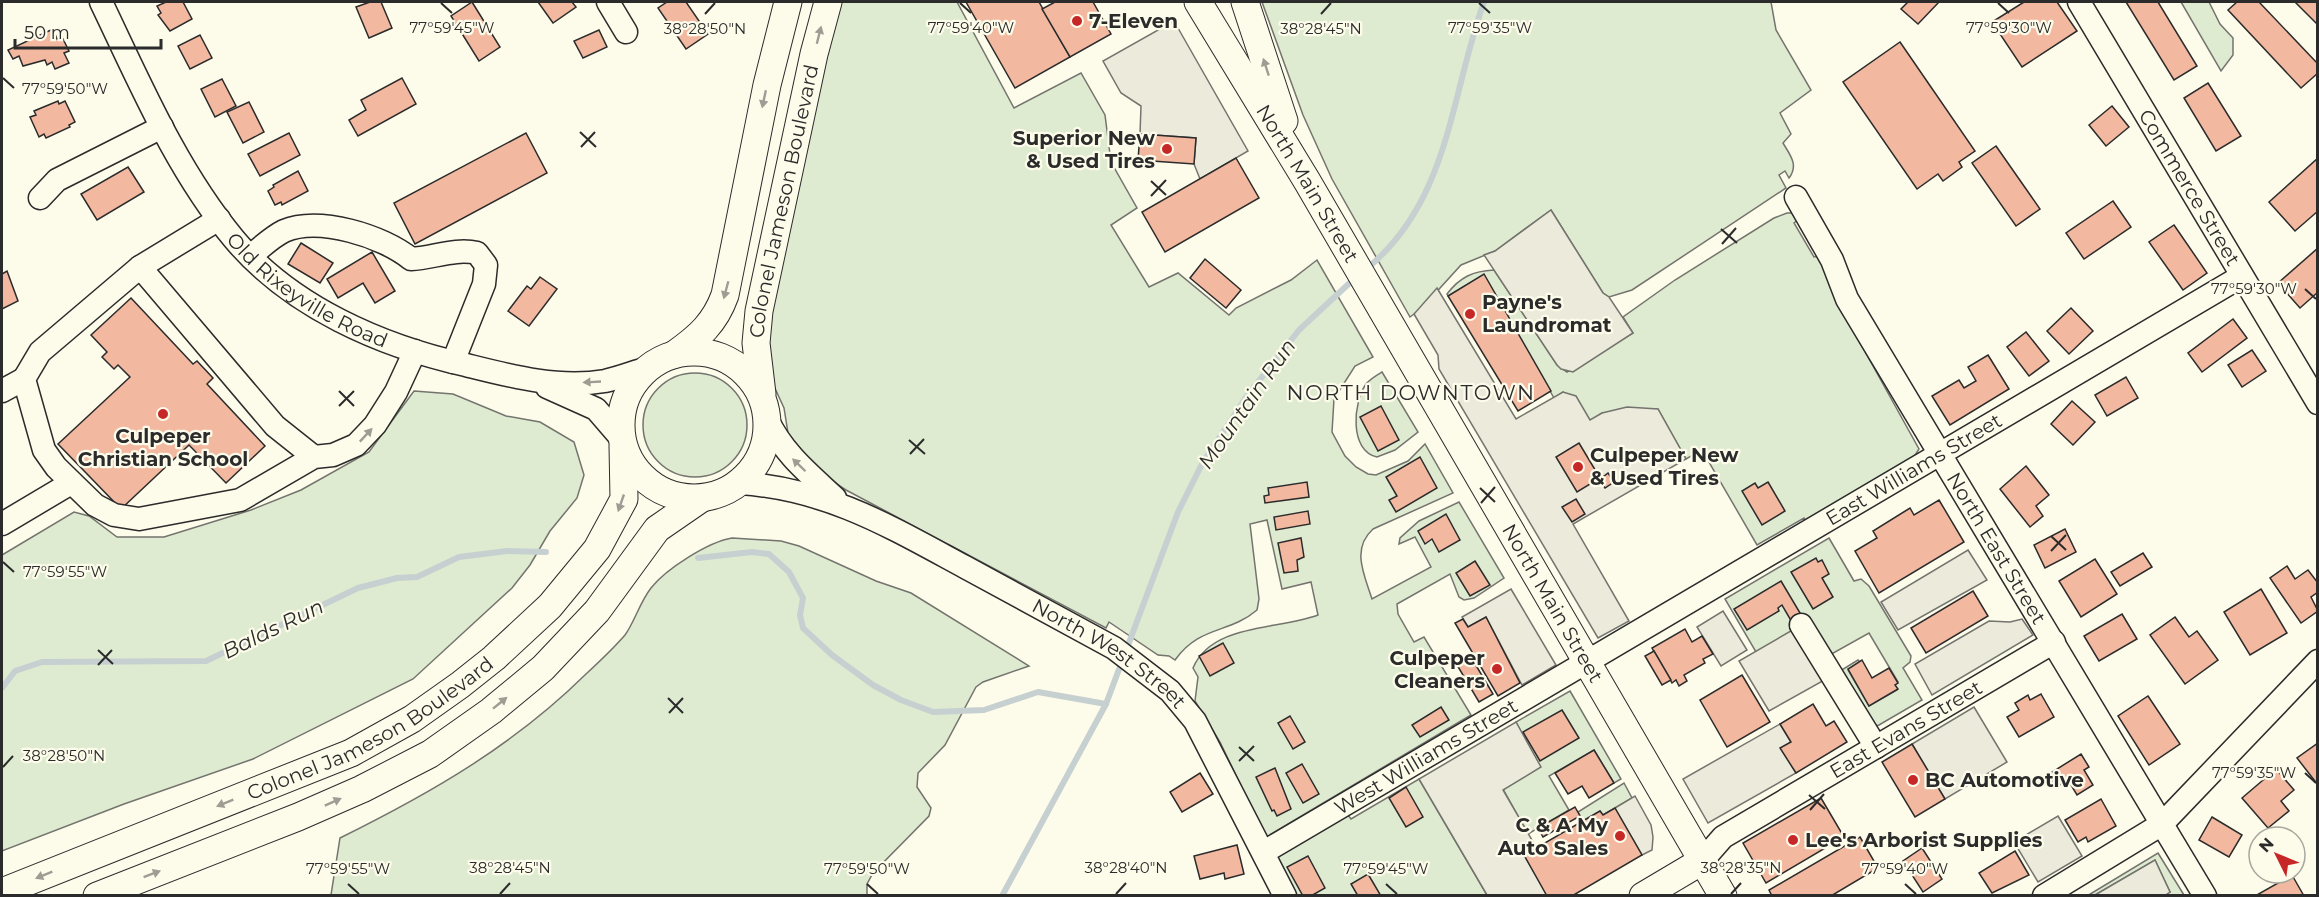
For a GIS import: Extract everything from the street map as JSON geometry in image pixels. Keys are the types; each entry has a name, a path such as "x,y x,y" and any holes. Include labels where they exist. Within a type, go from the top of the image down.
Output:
{"main road":[{"name":"Colonel Jameson Boulevard","path":"675,354 702,335 712,324 725,295 767,85 788,2"},
{"name":"Colonel Jameson Boulevard","path":"765,410 756,343 759,311 814,54 828,2"},
{"name":"North Main Street","path":"1198,2 1307,181 1723,896"},
{"path":"1245,2 1278,107 1307,181"},
{"path":"697,352 718,356 738,366 753,381 765,410 765,442 756,464 740,483 728,490 702,498 681,498 662,492 638,472 622,442 623,407 637,379 648,368 675,354 697,352"},
{"name":"Colonel Jameson Boulevard","path":"2,892 351,753 412,719 460,685 494,658 550,606 597,549 624,499 622,442"},
{"name":"Colonel Jameson Boulevard","path":"97,896 298,817 362,789 430,754 491,711 543,668 597,611 657,529 702,498"},
{"path":"1643,896 1702,861"}],"street":[{"name":"Old Rixeyville Road","path":"102,2 184,168 219,219 251,256 292,291 364,333 453,363 532,381 605,381 648,368"},
{"path":"608,2 626,32"},
{"name":"Commerce Street","path":"2079,2 2318,403"},
{"path":"40,198 57,180 162,127"},
{"name":"North East Street","path":"1796,196 1832,260 1847,298 2205,896"},
{"path":"2,391 24,379 40,352 140,267 219,219"},
{"path":"251,256 284,231 307,225 348,230 396,246 411,259 431,258 463,250 477,253 486,265 484,284 453,363"},
{"path":"140,267 275,426 314,457"},
{"name":"East Williams Street","path":"1586,664 2242,276"},
{"path":"24,379 44,450 71,483 95,505 114,515 139,519 240,500 314,457 333,455 356,445 375,425 396,392 415,351"},
{"path":"532,381 596,409 622,442"},
{"name":"North West Street","path":"765,410 777,439 790,456 841,503"},
{"path":"2,524 71,483"},
{"name":"North West Street","path":"740,483 787,487 841,503 897,530 1099,640 1143,668 1170,691 1195,721 1286,896"},
{"path":"1801,625 1876,747"},
{"name":"East Evans Street","path":"1702,861 1723,837 2054,642"},
{"path":"2044,896 2163,824 2318,661"},
{"name":"West Williams Street","path":"1264,852 1586,664"}],"green space":[{"path":"841,2 957,2 1014,108 1081,73 1105,115 1111,162 1137,208 1111,225 1149,287 1178,273 1229,315 1236,308 1291,280 1317,260 1373,357 1355,366 1334,399 1332,432 1345,456 1356,467 1368,474 1376,475 1408,461 1425,444 1453,493 1373,529 1366,537 1362,545 1361,562 1372,599 1431,567 1415,537 1399,544 1400,538 1419,521 1459,502 1504,578 1474,598 1464,600 1459,597 1450,574 1397,604 1398,614 1414,642 1424,637 1471,715 1271,834 1272,837 1265,836 1220,742 1195,701 1198,677 1193,668 1202,653 1231,635 1318,615 1311,582 1282,589 1267,520 1250,524 1259,599 1257,610 1236,623 1194,641 1175,660 1169,656 1158,655 1109,622 1106,628 846,490 818,472 788,433 784,408 773,384 768,325 807,135"},
{"path":"1262,2 1771,2 1776,30 1811,90 1780,113 1791,134 1783,143 1791,156 1792,173 1789,178 1785,171 1779,175 1786,188 1632,290 1609,297 1603,293 1551,210 1495,251 1461,265 1421,309 1410,317 1332,179 1303,115"},
{"path":"2181,2 2209,2 2220,24 2233,38 2233,55 2221,71"},
{"path":"1794,213 1798,220 1794,223 1814,257 1822,256 1842,310 1919,449 1914,457 1806,522 1804,518 1757,545 1702,450 1686,459 1658,409 1602,413 1590,421 1563,392 1554,398 1484,275 1448,296 1447,294 1457,283 1468,276 1494,270 1557,365 1567,372 1633,333 1623,317 1675,280 1774,218"},
{"path":"1382,372 1418,432 1395,450 1377,457 1368,453 1362,446 1356,425 1356,413 1366,384"},
{"path":"695,373 715,377 724,382 738,396 743,405 747,425 743,445 738,454 724,468 715,473 695,477 675,473 666,468 652,454 647,445 643,425 647,405 652,396 666,382 675,377"},
{"path":"414,391 453,394 506,416 540,422 574,442 584,475 577,498 550,531 530,565 512,588 413,679 253,759 124,804 2,851 2,555 74,512 89,516 117,537 164,537 251,510 301,490 369,452"},
{"path":"732,538 781,541 799,546 876,581 911,593 1029,666 983,682 976,687 945,745 918,773 917,787 931,808 929,816 873,873 867,884 867,895 331,895 340,838 439,785 530,724 620,640 628,630 647,594 658,581 677,565 700,551"},
{"path":"1829,538 1854,581 1861,579 1869,586 1911,656 1910,662 1903,668 1922,700 1876,726 1840,671 1858,660 1860,662 1848,670 1869,706 1897,690 1895,685 1898,682 1869,633 1828,656 1756,652 1725,599"},
{"path":"1570,691 1621,779 1614,783 1594,750 1549,776 1569,810 1528,834 1503,789 1540,767 1516,722"},
{"path":"1419,779 1487,895 1295,895 1275,858 1348,815 1351,819"},
{"path":"1624,783 1632,798 1603,815 1600,811 1583,821 1578,812"},
{"path":"2158,853 2184,895 2164,895 2170,892 2155,860 2095,895 2087,896"}],"shaded area":[{"path":"1174,21 1248,151 1200,179 1194,164 1196,138 1140,134 1141,106 1121,93 1103,61"},
{"path":"1551,210 1603,293 1609,297 1633,333 1573,372 1561,369 1557,365 1484,255 1495,251"},
{"path":"1437,288 1516,419 1563,392 1576,396 1590,420 1602,413 1627,407 1658,409 1686,459 1573,524 1629,621 1598,638 1439,369 1438,355 1414,314"},
{"path":"1968,550 1987,580 1898,630 1881,602"},
{"path":"1511,589 1556,665 1522,685 1486,617 1468,627 1462,617"},
{"path":"1723,611 1747,650 1721,666 1697,627"},
{"path":"2022,619 2033,635 1932,695 1915,664 1989,621 2010,622"},
{"path":"1796,628 1828,678 1769,711 1739,661"},
{"path":"1974,707 2007,762 1945,799 1912,744"},
{"path":"1516,722 1541,767 1503,790 1536,847 1524,855 1547,895 1487,895 1419,779"},
{"path":"1780,724 1791,742 1781,748 1796,773 1708,823 1683,779"},
{"path":"1635,796 1651,825 1653,837 1652,850 1642,855 1615,808"},
{"path":"2058,816 2082,856 2038,882 2014,842"},
{"path":"2155,860 2170,892 2164,896 2095,895"}],"building":[{"path":"166,2 183,2 192,19 170,31 158,15 161,13 157,6"},
{"path":"370,2 381,2 392,28 369,38 356,7"},
{"path":"472,2 500,47 479,61 451,16"},
{"path":"538,2 572,2 576,7 553,23"},
{"path":"667,2 686,2 708,34 686,49 658,8"},
{"path":"966,2 1039,2 1070,57 1015,88"},
{"name":"7-Eleven","path":"1055,2 1093,2 1111,34 1070,57 1042,9"},
{"path":"1908,2 1939,2 1918,24 1901,9"},
{"path":"2024,2 2057,2 2077,31 2022,67 1992,22"},
{"path":"2126,2 2158,2 2197,66 2174,80"},
{"path":"2237,2 2259,2 2318,64 2318,73 2301,88 2228,10"},
{"path":"2295,2 2318,2 2318,25"},
{"path":"53,29 57,39 62,37 69,51 64,53 69,63 55,69 52,62 47,65 45,60 23,66 19,56 13,59 8,50"},
{"path":"599,30 607,47 583,58 574,41"},
{"path":"200,35 212,58 190,69 178,46"},
{"path":"1900,42 1975,151 1959,162 1962,167 1943,181 1938,174 1917,189 1843,82"},
{"path":"402,78 416,104 358,136 349,120 366,110 361,100"},
{"path":"222,79 236,106 215,117 201,89"},
{"path":"2208,83 2241,136 2216,151 2184,98"},
{"path":"58,101 59,104 65,101 75,122 69,125 70,127 46,138 44,134 39,137 30,117 36,115 34,111"},
{"path":"249,102 264,132 243,143 227,112"},
{"path":"2112,106 2129,127 2106,146 2089,125"},
{"path":"289,133 300,155 260,176 248,154"},
{"path":"526,133 547,173 415,244 394,203"},
{"name":"Superior New & Used Tires","path":"1140,134 1196,138 1194,164 1138,160"},
{"path":"1996,146 2040,209 2016,226 1972,163"},
{"path":"1236,158 1259,198 1165,252 1142,212"},
{"path":"2318,158 2318,211 2295,231 2269,202"},
{"path":"128,167 144,192 97,220 81,194"},
{"path":"298,171 308,191 282,205 281,202 275,205 268,191 274,187 273,185"},
{"path":"2113,201 2131,227 2084,259 2066,233"},
{"path":"2174,225 2207,273 2183,290 2149,242"},
{"path":"301,243 333,263 320,283 288,264"},
{"path":"2318,248 2318,292 2300,308 2278,283"},
{"path":"372,252 395,291 375,303 363,283 338,298 327,279"},
{"path":"1205,259 1241,290 1226,308 1190,278"},
{"path":"7,271 18,301 2,309 2,274"},
{"path":"1484,274 1551,391 1518,411 1448,296"},
{"path":"540,277 557,289 529,326 508,311 527,286 531,289"},
{"name":"Culpeper Christian School","path":"131,298 193,364 197,361 213,378 207,384 265,446 226,483 189,445 121,509 58,444 130,377 118,365 114,369 102,357 107,352 91,335"},
{"path":"2071,308 2093,331 2069,354 2047,331"},
{"path":"2233,319 2247,338 2202,372 2188,353"},
{"path":"2026,332 2049,361 2029,376 2007,347"},
{"path":"2252,350 2266,371 2242,387 2228,365"},
{"path":"1988,355 2009,389 1950,425 1932,396 1959,380 1964,388 1976,381 1968,367"},
{"path":"2126,377 2138,398 2107,416 2095,395"},
{"path":"2072,401 2095,422 2073,445 2051,424"},
{"path":"1381,406 1399,440 1378,451 1360,417"},
{"name":"Culpeper New & Used Tires","path":"1579,443 1600,478 1577,492 1556,457"},
{"path":"1420,457 1437,488 1396,512 1389,500 1397,496 1386,477"},
{"path":"2026,466 2049,495 2036,506 2043,516 2030,527 2000,489"},
{"path":"1608,473 1614,482 1605,488 1599,480"},
{"path":"1307,482 1309,497 1265,503 1264,496 1269,495 1268,488"},
{"path":"1768,482 1785,511 1762,525 1742,491 1755,483 1758,488"},
{"path":"1576,499 1585,514 1572,522 1562,507"},
{"path":"1939,500 1964,542 1879,593 1855,551 1877,538 1873,531 1910,508 1914,515"},
{"path":"1308,511 1310,524 1276,530 1274,517"},
{"path":"1446,514 1460,540 1439,552 1432,539 1425,544 1418,531"},
{"path":"2065,529 2076,552 2045,568 2034,545"},
{"path":"1301,538 1304,557 1297,560 1298,571 1284,573 1278,543"},
{"path":"2143,553 2152,567 2120,586 2111,572"},
{"path":"1816,558 1818,562 1822,560 1829,574 1822,578 1833,597 1813,609 1791,572"},
{"path":"2095,559 2117,594 2081,617 2059,581"},
{"path":"1475,561 1490,585 1470,596 1456,573"},
{"path":"2287,566 2295,579 2308,570 2318,583 2318,592 2311,597 2318,611 2301,623 2270,578"},
{"path":"1781,581 1803,618 1793,624 1782,605 1778,608 1779,611 1747,630 1734,609"},
{"path":"2261,589 2287,633 2250,655 2224,612"},
{"path":"1973,591 1988,616 1926,653 1911,628"},
{"path":"2122,614 2137,639 2099,661 2084,636"},
{"name":"Culpeper Cleaners","path":"1486,617 1520,683 1498,696 1455,623 1463,619 1468,627"},
{"path":"2175,617 2189,637 2197,631 2218,660 2185,684 2150,635"},
{"path":"1685,629 1692,642 1702,636 1713,654 1703,659 1705,663 1684,675 1687,681 1679,686 1676,680 1672,683 1652,648"},
{"path":"1223,643 1234,663 1210,676 1199,656"},
{"path":"1654,651 1671,680 1662,685 1645,656"},
{"path":"1471,657 1493,694 1479,702 1457,665"},
{"path":"1862,660 1872,678 1889,668 1898,683 1895,685 1898,689 1869,706 1848,669"},
{"path":"1742,675 1770,722 1727,747 1700,700"},
{"path":"2041,694 2054,717 2019,737 2007,717 2019,710 2015,703 2028,695 2030,700"},
{"path":"2148,696 2180,744 2149,765 2118,716"},
{"path":"1813,704 1826,726 1834,721 1847,742 1796,773 1780,748 1791,742 1780,724"},
{"path":"1441,707 1449,720 1420,737 1412,725"},
{"path":"1562,710 1579,738 1540,761 1523,732"},
{"path":"1290,716 1305,742 1293,749 1278,723"},
{"path":"2318,743 2318,785 2297,758"},
{"name":"BC Automotive","path":"1912,744 1945,799 1915,817 1882,762"},
{"path":"1594,750 1614,783 1589,798 1582,786 1568,794 1555,773"},
{"path":"2081,754 2089,767 2084,770 2093,785 2077,795 2068,780 2056,787 2049,774"},
{"path":"1302,764 1319,794 1303,803 1286,773"},
{"path":"1275,768 1291,809 1277,816 1274,810 1272,811 1256,777"},
{"path":"2276,769 2294,790 2281,801 2289,811 2272,825 2265,825 2242,798"},
{"path":"1200,773 1213,794 1182,812 1170,792"},
{"path":"1406,787 1423,817 1406,827 1389,798"},
{"name":"Lee's Arborist Supplies","path":"1821,798 1844,837 1766,883 1743,843"},
{"path":"2101,799 2116,826 2088,842 2086,837 2078,842 2065,820"},
{"path":"1575,807 1580,816 1543,837 1538,828"},
{"path":"1615,808 1642,855 1572,896 1547,896 1524,855 1600,811 1603,815"},
{"path":"2212,817 2242,835 2229,857 2199,840"},
{"path":"1860,837 1878,868 1831,896 1772,896 1769,890"},
{"path":"1237,845 1244,874 1225,879 1224,873 1200,879 1194,856"},
{"path":"1922,848 1942,879 1923,892 1903,861"},
{"path":"2015,851 2029,875 1992,893 1979,873"},
{"path":"1308,856 1325,888 1311,896 1303,896 1287,867"},
{"path":"1368,874 1381,896 1358,896 1351,884"},
{"path":"2274,885 2298,885 2304,896 2255,896"}],"waterway":[{"name":"Mountain Run","path":"1365,270 1393,243 1415,213 1431,180 1444,146 1484,2"},
{"name":"Mountain Run","path":"1002,896 1106,704 1178,512 1202,464 1247,396 1299,330 1355,278"},
{"name":"Balds Run","path":"2,688 15,671 42,662 206,661 358,588 397,578 417,577 459,557 507,551 546,552"},
{"name":"Balds Run","path":"698,558 752,552 769,554 789,572 803,598 800,615 803,628 832,655 873,685 901,700 933,712 984,710 1038,692 1106,704"}],"place":[{"name":"7-Eleven","path":"1077,21"},
{"name":"Superior New & Used Tires","path":"1167,149"},
{"name":"Payne's Laundromat","path":"1470,314"},
{"name":"Culpeper Christian School","path":"163,414"},
{"name":"Culpeper New & Used Tires","path":"1578,467"},
{"name":"Culpeper Cleaners","path":"1497,669"},
{"name":"BC Automotive","path":"1913,780"},
{"name":"C & A My Auto Sales","path":"1620,836"},
{"name":"Lee's Arborist Supplies","path":"1793,840"}],"district":[{"name":"NORTH DOWNTOWN","path":"1411,393"}]}
